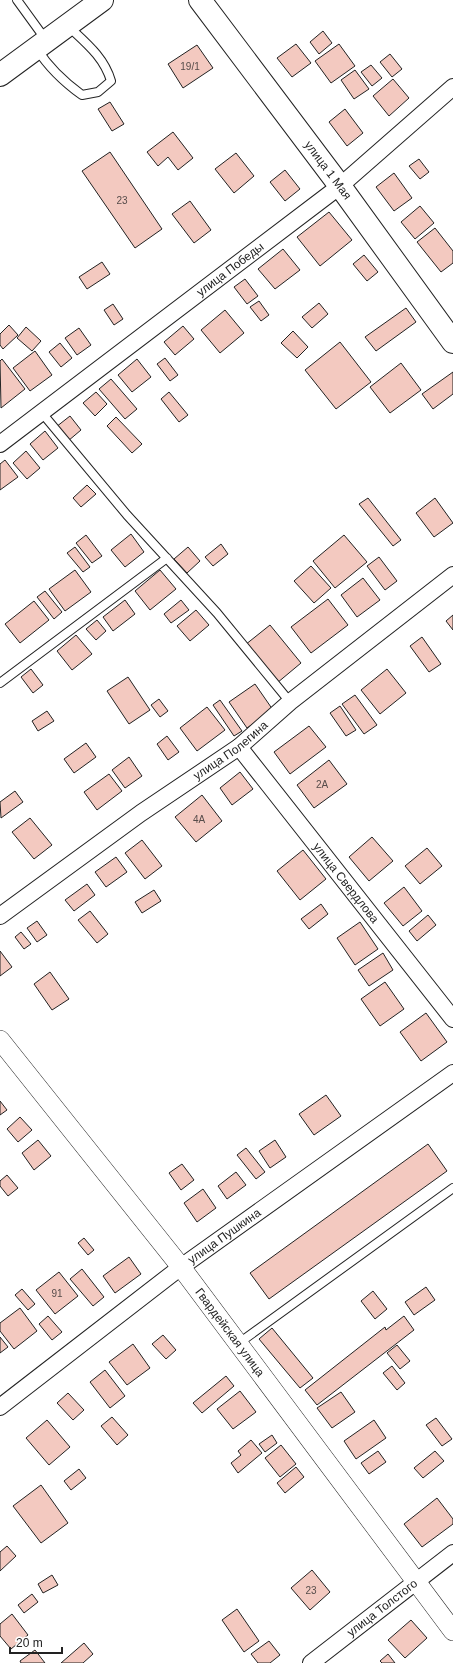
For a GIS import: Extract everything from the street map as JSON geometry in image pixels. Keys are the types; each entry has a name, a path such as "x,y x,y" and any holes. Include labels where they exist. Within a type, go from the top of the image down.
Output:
{"main road":[{"path":"0,75 102,0"},
{"name":"улица 1 Мая","path":"200,0 340,186 453,342"}],"street":[{"name":"улица Победы","path":"0,444 340,186 453,87"},
{"name":"улица Полегина","path":"0,916 141,813 239,747 290,702 453,575"},
{"name":"улица Свердлова","path":"239,747 453,1019"},
{"name":"Гвардейская улица","path":"0,1040 181,1267 453,1631"},
{"name":"улица Пушкина","path":"0,1407 181,1267 453,1073"},
{"name":"улица Толстого","path":"311,1663 453,1553"}],"lane":[{"path":"17,0 41,44 46,63 62,80 82,96 98,92 112,81 107,68 93,48 67,26"},
{"path":"42,413 127,515 217,613 290,702"},
{"path":"0,683 167,558"},
{"path":"239,1343 453,1188"}],"building":[{"path":"323,31 332,43 319,54 310,42"},
{"path":"296,44 311,63 292,77 277,58"},
{"path":"339,44 355,66 331,83 315,61"},
{"path":"197,45 213,68 183,88 168,64"},
{"path":"390,54 402,69 392,77 380,62"},
{"path":"371,65 382,78 372,86 361,72"},
{"path":"355,70 369,89 354,99 341,80"},
{"path":"393,79 409,98 389,116 373,96"},
{"path":"110,102 124,124 112,131 98,109"},
{"path":"345,109 363,133 347,146 329,122"},
{"path":"173,132 193,158 178,170 168,157 158,166 147,152"},
{"path":"110,152 162,229 135,248 82,171"},
{"path":"236,153 254,176 234,193 215,169"},
{"path":"419,159 429,172 420,179 409,166"},
{"path":"285,170 300,189 285,201 270,182"},
{"path":"394,173 412,198 394,211 376,187"},
{"path":"190,201 211,230 194,243 172,214"},
{"path":"420,206 434,223 415,239 401,222"},
{"path":"329,212 352,240 320,266 297,237"},
{"path":"435,228 453,251 453,263 441,272 417,242"},
{"path":"283,249 300,270 275,289 258,269"},
{"path":"364,255 378,272 367,281 353,264"},
{"path":"102,262 110,274 87,289 79,277"},
{"path":"245,279 258,296 247,304 234,287"},
{"path":"259,301 269,315 261,321 250,307"},
{"path":"319,303 328,314 312,328 302,317"},
{"path":"113,304 123,319 114,325 104,310"},
{"path":"406,308 416,322 376,351 365,337"},
{"path":"225,310 244,333 220,353 201,330"},
{"path":"9,325 18,335 3,349 0,345 0,334"},
{"path":"183,326 194,339 175,355 164,342"},
{"path":"26,327 41,341 32,351 17,338"},
{"path":"79,328 91,345 77,355 65,338"},
{"path":"293,331 308,347 297,358 281,343"},
{"path":"340,342 371,382 336,409 305,370"},
{"path":"60,343 72,358 61,367 49,352"},
{"path":"35,351 52,375 30,391 13,368"},
{"path":"165,358 178,375 170,381 157,364"},
{"path":"2,359 25,389 1,408 0,361"},
{"path":"137,359 151,377 132,392 118,375"},
{"path":"401,363 421,390 390,413 370,387"},
{"path":"453,372 453,394 433,409 422,394"},
{"path":"111,379 137,409 125,419 99,389"},
{"path":"96,392 107,404 95,416 83,403"},
{"path":"169,392 188,415 179,422 161,399"},
{"path":"70,416 81,430 68,441 56,427"},
{"path":"116,417 142,444 132,453 107,426"},
{"path":"45,431 58,448 43,460 30,444"},
{"path":"26,451 40,468 27,479 13,463"},
{"path":"5,460 18,477 0,490 0,464"},
{"path":"87,485 96,494 81,507 73,498"},
{"path":"368,498 401,540 393,546 359,504"},
{"path":"435,498 453,523 434,537 416,513"},
{"path":"131,534 144,552 125,567 111,550"},
{"path":"86,535 102,556 92,563 76,543"},
{"path":"344,535 367,562 335,588 313,561"},
{"path":"221,544 228,554 213,566 205,557"},
{"path":"75,547 90,567 83,572 67,553"},
{"path":"188,547 200,561 187,573 174,559"},
{"path":"379,557 397,581 385,590 367,566"},
{"path":"311,566 331,588 314,603 294,581"},
{"path":"75,570 91,592 65,611 49,589"},
{"path":"160,570 176,589 150,610 135,591"},
{"path":"363,578 380,600 357,617 341,595"},
{"path":"45,591 62,612 54,619 37,597"},
{"path":"328,599 348,625 311,653 291,627"},
{"path":"125,600 135,614 113,631 103,617"},
{"path":"181,600 189,610 171,623 164,614"},
{"path":"34,601 49,620 20,643 5,624"},
{"path":"196,610 209,625 190,641 177,626"},
{"path":"453,615 453,630 446,621"},
{"path":"97,620 106,631 96,640 86,629"},
{"path":"270,625 301,663 277,683 245,645"},
{"path":"76,635 92,654 72,670 57,651"},
{"path":"422,637 441,664 429,672 410,646"},
{"path":"31,669 43,685 33,693 21,677"},
{"path":"387,669 406,693 380,714 361,690"},
{"path":"128,677 150,710 129,724 107,691"},
{"path":"255,684 273,710 247,728 229,702"},
{"path":"355,695 377,725 364,734 342,704"},
{"path":"159,699 168,711 160,717 151,705"},
{"path":"220,700 242,731 234,736 213,705"},
{"path":"340,706 356,730 346,736 330,713"},
{"path":"207,707 225,730 197,751 180,728"},
{"path":"47,711 54,721 38,731 32,721"},
{"path":"309,726 326,747 290,774 274,752"},
{"path":"167,736 179,752 168,760 157,744"},
{"path":"86,743 96,757 74,773 64,759"},
{"path":"129,757 142,776 125,788 112,770"},
{"path":"329,760 347,784 314,808 297,785"},
{"path":"240,772 253,789 232,805 220,788"},
{"path":"109,774 122,791 97,810 84,792"},
{"path":"15,791 23,802 1,818 0,802"},
{"path":"202,795 222,821 196,842 175,817"},
{"path":"30,818 52,845 34,859 12,832"},
{"path":"372,837 393,861 369,881 349,857"},
{"path":"142,840 162,866 145,879 125,853"},
{"path":"427,848 442,866 420,884 405,866"},
{"path":"303,850 326,879 300,900 277,871"},
{"path":"116,857 127,872 106,887 95,872"},
{"path":"87,884 95,895 74,911 65,900"},
{"path":"404,887 422,911 403,926 384,903"},
{"path":"154,890 161,901 142,913 135,902"},
{"path":"321,904 328,914 309,929 301,919"},
{"path":"90,911 108,934 97,943 78,920"},
{"path":"428,915 436,925 417,941 409,931"},
{"path":"37,921 47,935 37,942 27,928"},
{"path":"360,922 378,949 355,965 337,938"},
{"path":"21,932 31,944 24,949 15,937"},
{"path":"0,951 12,967 0,976"},
{"path":"383,953 393,970 369,986 358,970"},
{"path":"50,972 69,999 52,1010 34,984"},
{"path":"385,982 404,1009 380,1026 361,999"},
{"path":"426,1013 447,1042 421,1061 400,1032"},
{"path":"326,1095 341,1116 314,1135 299,1114"},
{"path":"0,1101 7,1110 0,1115"},
{"path":"20,1117 32,1130 18,1142 7,1129"},
{"path":"38,1140 51,1156 34,1170 22,1153"},
{"path":"275,1140 286,1157 270,1168 259,1151"},
{"path":"428,1144 447,1171 269,1299 250,1273"},
{"path":"246,1148 265,1172 256,1179 237,1155"},
{"path":"182,1164 194,1180 181,1190 169,1173"},
{"path":"236,1172 246,1185 227,1199 218,1186"},
{"path":"7,1175 18,1188 8,1196 0,1186 0,1181"},
{"path":"203,1189 216,1208 197,1222 184,1203"},
{"path":"84,1238 94,1250 88,1255 78,1243"},
{"path":"129,1257 141,1274 115,1293 103,1276"},
{"path":"82,1269 104,1297 93,1306 70,1279"},
{"path":"59,1272 78,1296 55,1314 36,1290"},
{"path":"426,1287 435,1300 414,1315 405,1302"},
{"path":"22,1289 35,1304 28,1310 15,1295"},
{"path":"373,1291 387,1309 375,1319 361,1301"},
{"path":"20,1308 37,1331 14,1349 0,1331 0,1323"},
{"path":"48,1316 62,1332 52,1340 39,1324"},
{"path":"404,1316 414,1330 317,1405 305,1390 385,1327 386,1330"},
{"path":"272,1328 313,1378 300,1388 259,1339"},
{"path":"163,1335 176,1350 166,1359 152,1344"},
{"path":"0,1337 8,1347 0,1353"},
{"path":"133,1344 150,1368 127,1385 109,1362"},
{"path":"397,1345 410,1361 400,1369 387,1353"},
{"path":"392,1366 405,1383 397,1390 383,1373"},
{"path":"105,1370 125,1396 110,1408 90,1382"},
{"path":"226,1376 234,1386 202,1413 193,1403"},
{"path":"240,1391 256,1412 233,1429 217,1409"},
{"path":"341,1392 355,1412 332,1428 317,1408"},
{"path":"68,1393 84,1410 73,1420 57,1403"},
{"path":"112,1417 128,1435 117,1445 101,1426"},
{"path":"436,1418 452,1439 442,1446 426,1425"},
{"path":"47,1420 70,1447 49,1465 26,1438"},
{"path":"374,1420 386,1438 356,1459 344,1441"},
{"path":"272,1435 277,1443 265,1452 259,1444"},
{"path":"251,1440 262,1453 238,1473 231,1463 241,1455 238,1451"},
{"path":"281,1445 296,1464 280,1477 265,1458"},
{"path":"378,1451 386,1462 369,1474 361,1463"},
{"path":"435,1451 444,1461 423,1478 414,1468"},
{"path":"296,1467 304,1477 285,1493 277,1483"},
{"path":"79,1469 86,1478 71,1490 64,1481"},
{"path":"41,1485 68,1523 41,1543 13,1506"},
{"path":"437,1498 453,1519 453,1524 422,1547 404,1524"},
{"path":"7,1546 16,1556 0,1571 0,1552"},
{"path":"312,1570 330,1592 310,1610 291,1588"},
{"path":"52,1575 58,1585 43,1593 38,1584"},
{"path":"32,1594 38,1602 24,1613 18,1605"},
{"path":"237,1609 259,1641 244,1652 222,1620"},
{"path":"12,1614 28,1635 11,1649 0,1636 0,1624"},
{"path":"411,1620 427,1638 405,1658 388,1640"},
{"path":"269,1641 280,1655 270,1663 258,1663 251,1654"},
{"path":"84,1643 93,1654 83,1663 61,1663"},
{"path":"35,1650 45,1663 21,1663 20,1661"},
{"path":"388,1654 395,1663 382,1663 380,1661"}]}
